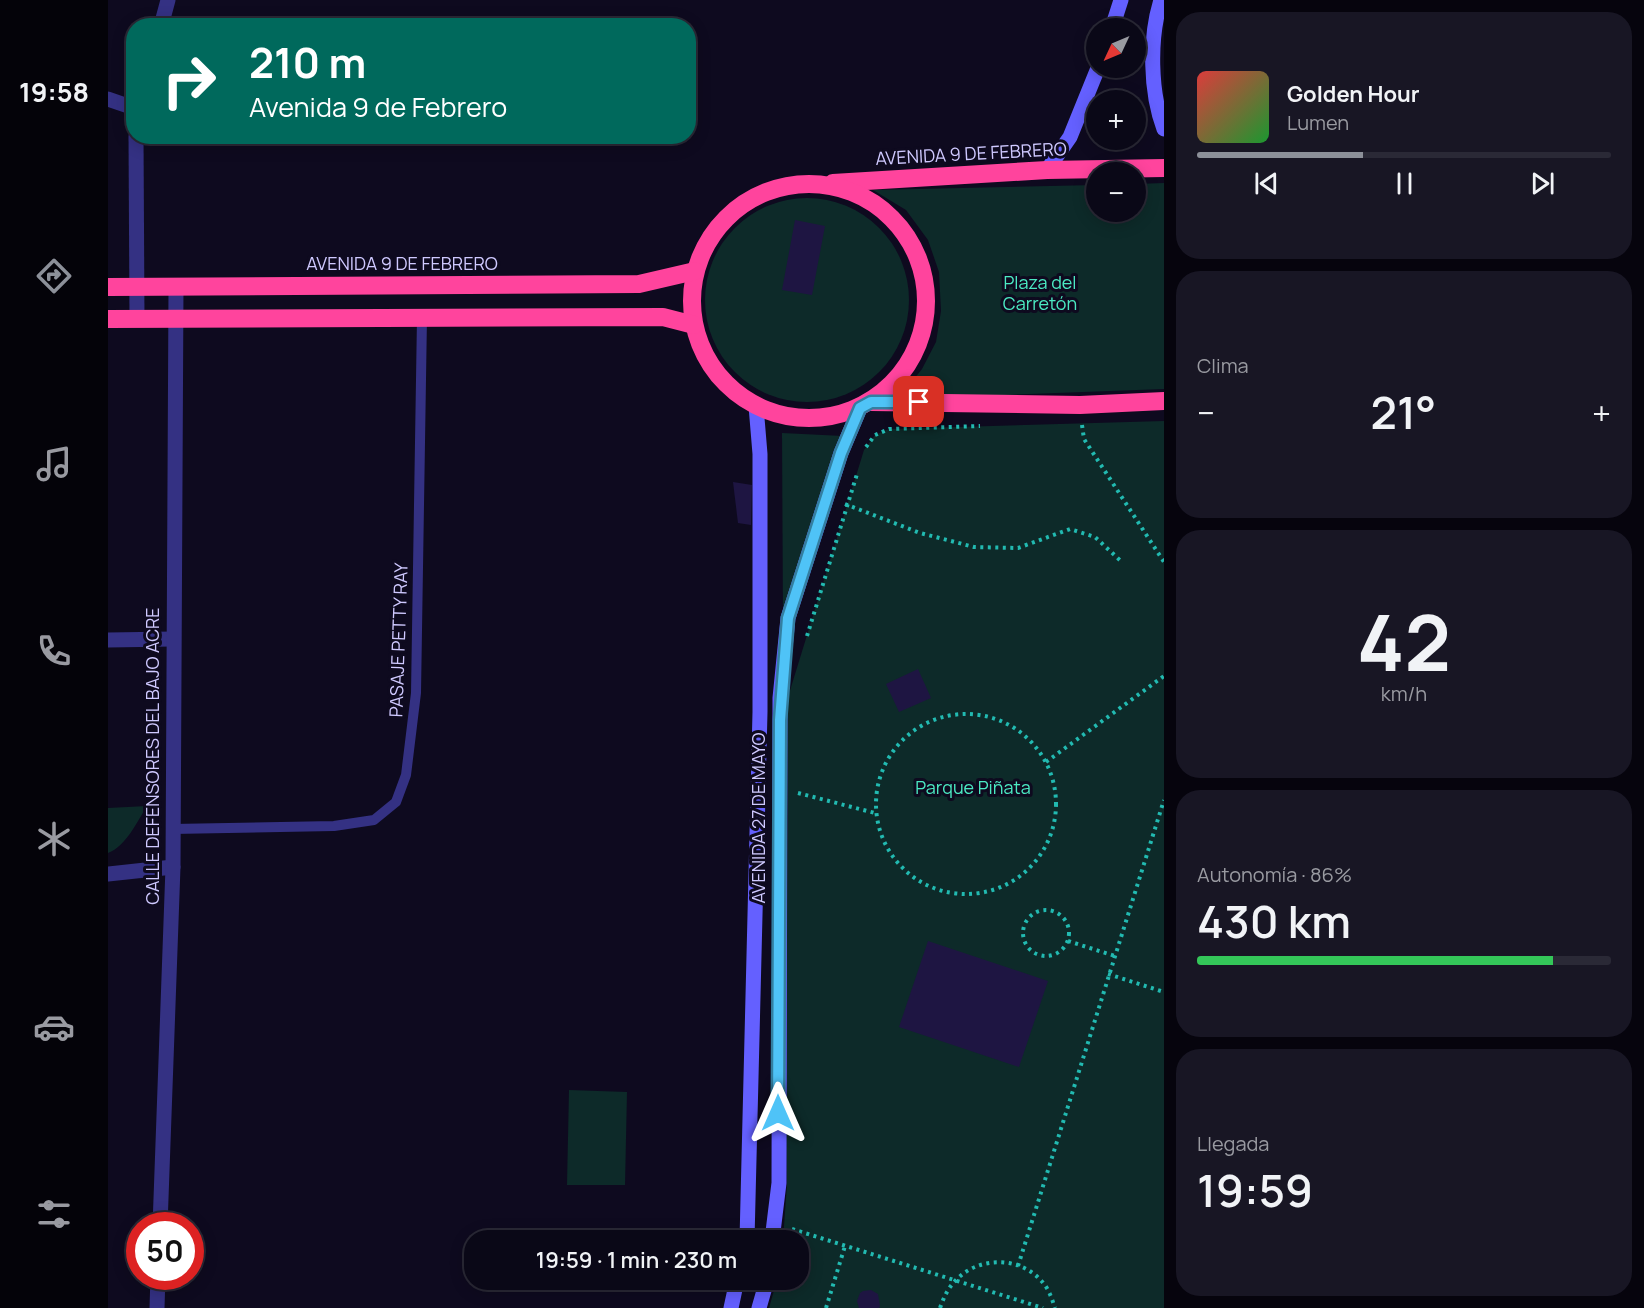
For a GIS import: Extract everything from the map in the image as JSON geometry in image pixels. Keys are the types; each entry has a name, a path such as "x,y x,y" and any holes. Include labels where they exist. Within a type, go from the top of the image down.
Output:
{"highway":[{"name":"AVENIDA 9 DE FEBRERO","path":"816,184 1047,170 1164,168"},
{"path":"816,184 848,190 878,206 902,229 918,257 926,290 925,322 915,354 896,381 866,405 840,415 819,419 776,414 756,406 734,392 716,372 703,350 694,325 692,298 695,271 708,242 727,216 753,197 784,186 816,184"},
{"name":"AVENIDA 9 DE FEBRERO","path":"108,287 639,284 695,271"},
{"path":"108,319 663,317 694,325"},
{"path":"866,405 1080,405 1164,401"}],"main road":[{"path":"1115,18 1121,0"},
{"path":"1161,0 1157,10 1152,51 1157,110 1164,129"},
{"path":"1047,170 1070,137 1094,78"},
{"name":"AVENIDA 27 DE MAYO","path":"773,1230 778,1183 780,698 788,618 841,453 866,405"},
{"name":"AVENIDA 27 DE MAYO","path":"747,1230 760,712 760,454 756,406"},
{"path":"731,1308 735,1290"},
{"path":"759,1308 764,1290"}],"street":[{"path":"162,18 168,0"},
{"path":"108,99 126,105"},
{"path":"136,144 137,318"},
{"name":"CALLE DEFENSORES DEL BAJO ACRE","path":"160,1212 172,867 176,287"},
{"path":"108,640 173,639"},
{"path":"108,874 172,867"},
{"path":"157,1308 158,1290"}],"lane":[{"name":"PASAJE PETTY RAY","path":"172,829 334,826 374,820 396,802 406,775 416,693 422,317"}],"path":[{"path":"1082,423 1084,439 1164,562"},
{"path":"1071,424 1094,423"},
{"path":"864,450 875,435 890,429 991,426"},
{"path":"805,642 857,472"},
{"path":"826,500 847,505 920,533 974,548 1018,548 1070,529 1095,537 1123,563"},
{"path":"1046,762 1164,676"},
{"path":"970,714 1000,720 1026,737 1046,762 1054,788 1055,816 1048,843 1032,865 1011,883 985,893 957,894 927,886 902,868 884,843 875,813 877,782 890,753 911,731 939,717 970,714"},
{"path":"778,789 875,813"},
{"path":"1018,1266 1164,800"},
{"path":"1044,910 1059,913 1068,926 1068,941 1065,948 1052,956 1036,954 1025,944 1023,936 1026,922 1030,916 1044,910"},
{"path":"1068,941 1115,956"},
{"path":"1108,974 1164,992"},
{"path":"774,1224 1043,1308"},
{"path":"826,1308 845,1246"},
{"path":"940,1308 945,1293 955,1280 980,1264 995,1262 1018,1266 1038,1277 1049,1291 1055,1308"}],"green space":[{"name":"Plaza del Carretón","path":"1164,183 1164,389 898,399 922,369 936,342 941,311 939,272 928,240 906,210 873,190 1086,185 1086,222 1146,222 1146,184"},
{"path":"797,198 817,198 837,202 855,210 872,221 886,235 905,270 909,300 905,330 897,348 886,365 872,379 837,398 817,402 797,402 777,398 759,390 742,379 728,365 709,330 705,310 705,290 709,270 717,252 728,235 742,221 777,202"},
{"name":"Parque Piñata","path":"1164,421 1164,1308 769,1308 774,1290 809,1290 809,1230 784,1230 787,1184 782,789 784,710 864,450 875,435 889,429"},
{"path":"782,433 843,436 783,621"},
{"path":"147,806 126,839 108,853 108,808"},
{"path":"569,1090 627,1092 625,1185 567,1185"}],"building":[{"path":"795,220 825,226 812,295 782,290"},
{"path":"733,482 752,485 751,525 738,523"},
{"path":"918,669 931,698 899,712 886,684"},
{"path":"928,941 1048,981 1019,1067 899,1027"},
{"path":"871,1290 878,1294 879,1308 859,1308 857,1301 860,1293"}],"route":[{"path":"778,1113 778,789 780,698 788,618 841,453 860,408 871,402 919,402"}]}
